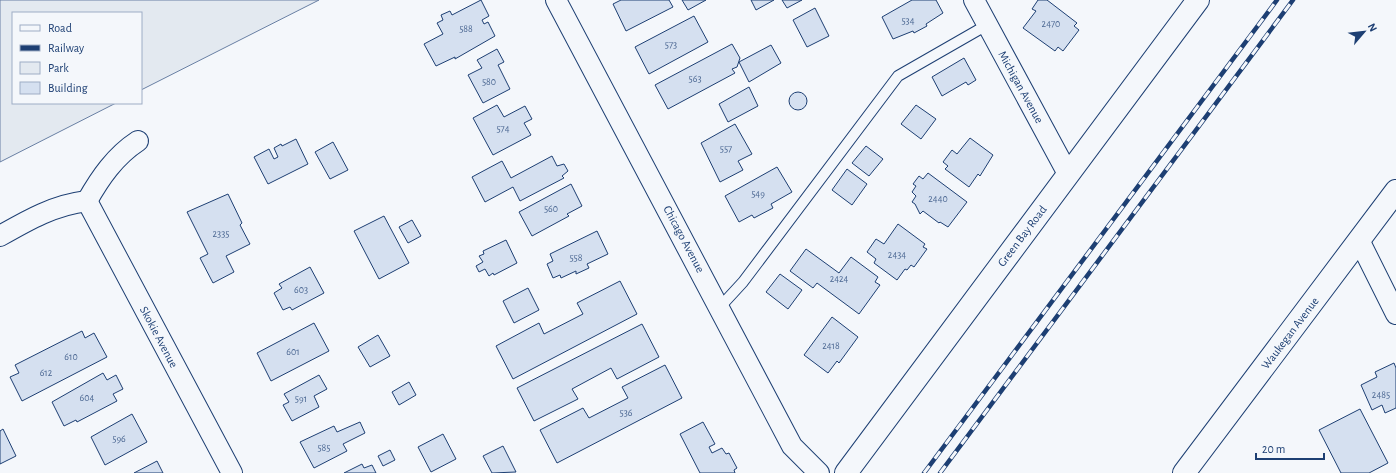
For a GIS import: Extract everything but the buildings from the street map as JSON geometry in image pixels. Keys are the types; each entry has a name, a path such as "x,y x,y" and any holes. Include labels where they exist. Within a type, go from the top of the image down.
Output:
{"main road":[{"name":"Green Bay Road","path":"846,473 1068,174 1101,133 1198,0"},
{"name":"Waukegan Avenue","path":"1184,473 1360,242 1396,192"}],"street":[{"name":"Chicago Avenue","path":"556,0 720,307 747,363 792,446 819,473"},
{"name":"Michigan Avenue","path":"974,0 1068,174"},
{"path":"0,236 42,212 68,203 86,201 114,161 126,149 138,141"},
{"name":"Skokie Avenue","path":"86,201 232,473"},
{"path":"1360,242 1396,314"}],"lane":[{"path":"720,307 743,282 898,76 987,25"}],"green space":[{"path":"0,0 319,0 142,89 142,12 12,12 12,104 114,104 0,162"}],"railway":[{"path":"924,473 1277,0"},
{"path":"940,473 1293,0"}]}
